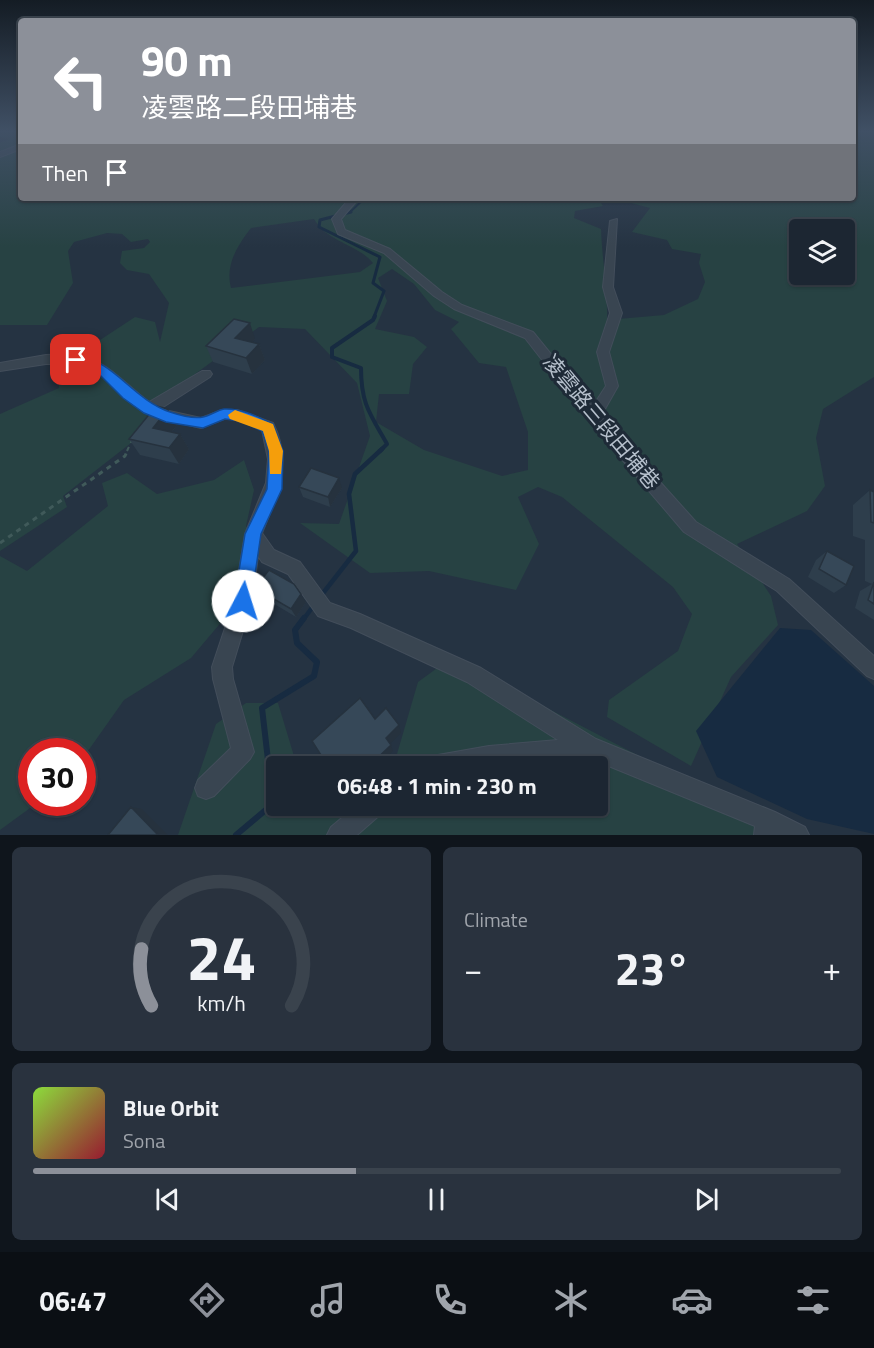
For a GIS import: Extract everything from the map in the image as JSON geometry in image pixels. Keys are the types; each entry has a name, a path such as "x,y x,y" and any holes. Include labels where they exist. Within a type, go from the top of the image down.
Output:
{"street":[{"name":"凌雲路三段田埔巷","path":"352,201 336,219 341,232 387,251 438,294 458,307 529,335 594,416 690,527 783,585 874,669"},
{"path":"594,416 612,386 603,351 616,313 608,288 614,221"},
{"path":"0,367 64,359 88,361 105,372 127,394 149,409 170,418 203,423 224,414 243,416 268,428 276,451 274,489 253,534 243,601 222,667 223,679 243,752 206,788"},
{"path":"149,409 206,374"},
{"path":"253,534 268,556 294,568 324,610 354,620 474,675 589,747 766,827 797,835"},
{"path":"499,756 589,747"},
{"path":"339,835 361,816"}],"path":[{"path":"0,543 125,456 132,439"}],"green space":[{"path":"0,169 18,169 18,201 600,201 603,206 575,211 574,218 601,229 607,320 664,315 698,299 705,282 699,263 701,254 672,249 667,240 632,232 650,208 626,201 856,201 856,169 874,169 874,377 823,409 816,438 825,486 807,511 737,544 771,596 778,625 731,677 691,766 607,717 609,700 678,651 692,614 673,587 562,497 538,487 518,497 539,544 516,590 429,571 370,573 300,523 339,524 370,436 357,383 305,329 259,327 187,380 140,436 63,496 67,507 0,551 0,414 59,388 59,367 135,317 155,322 160,342 169,303 149,274 127,270 120,263 122,251 144,248 150,242 148,239 131,242 122,234 107,233 74,242 68,251 73,283 47,325 0,325","holes":["314,219 334,238 359,251 373,263 360,272 231,288 231,264 241,242 251,228","392,269 414,284 435,310 459,322 451,329 479,363 506,367 528,432 528,470 502,476 424,450 376,422 379,394 409,394 413,364 427,347 414,337 375,329 387,301 378,278"]},
{"path":"244,460 254,490 246,526 260,545 251,587 191,658 124,700 96,740 18,738 19,816 0,830 0,556 27,571 108,506 102,483 127,473 157,494 214,480"},
{"path":"451,658 791,835 178,835 216,724 246,703 278,703 294,756 266,756 266,816 608,816 608,756 395,756 418,682"}],"water":[{"path":"780,628 811,630 874,686 874,834 807,819 717,777 696,731"}],"building":[{"path":"234,319 250,323 235,338 259,344 246,358 206,346"},
{"path":"156,406 168,409 153,428 180,434 169,448 129,439"},
{"path":"311,468 339,478 328,497 299,487"},
{"path":"870,490 874,492 874,523 871,522"},
{"path":"827,551 854,566 846,585 819,569"},
{"path":"269,570 294,584 301,594 291,609 255,588"},
{"path":"874,582 874,604 868,600"},
{"path":"360,698 375,719 386,708 399,725 386,738 391,745 379,756 322,756 312,741"},
{"path":"131,807 158,835 108,835"}],"waterway":[{"path":"350,212 362,201"},
{"path":"350,212 320,220 319,227 380,257 373,283 384,291 374,317"},
{"path":"375,316 373,320 332,348 332,357 361,368 365,400 387,444 382,449"},
{"path":"320,597 356,551 349,494 355,474 382,449"},
{"path":"303,620 314,605"},
{"path":"236,835 268,808 271,786 262,708 314,676 317,662 297,643 295,630 304,618"}],"slow traffic":[{"path":"235,415 243,416 268,428 276,451 275,470"}],"route":[{"path":"76,360 88,361 105,372 127,394 149,409 170,418 203,423 224,414 243,416 268,428 276,451 274,489 253,534 245,574 243,601"}]}
